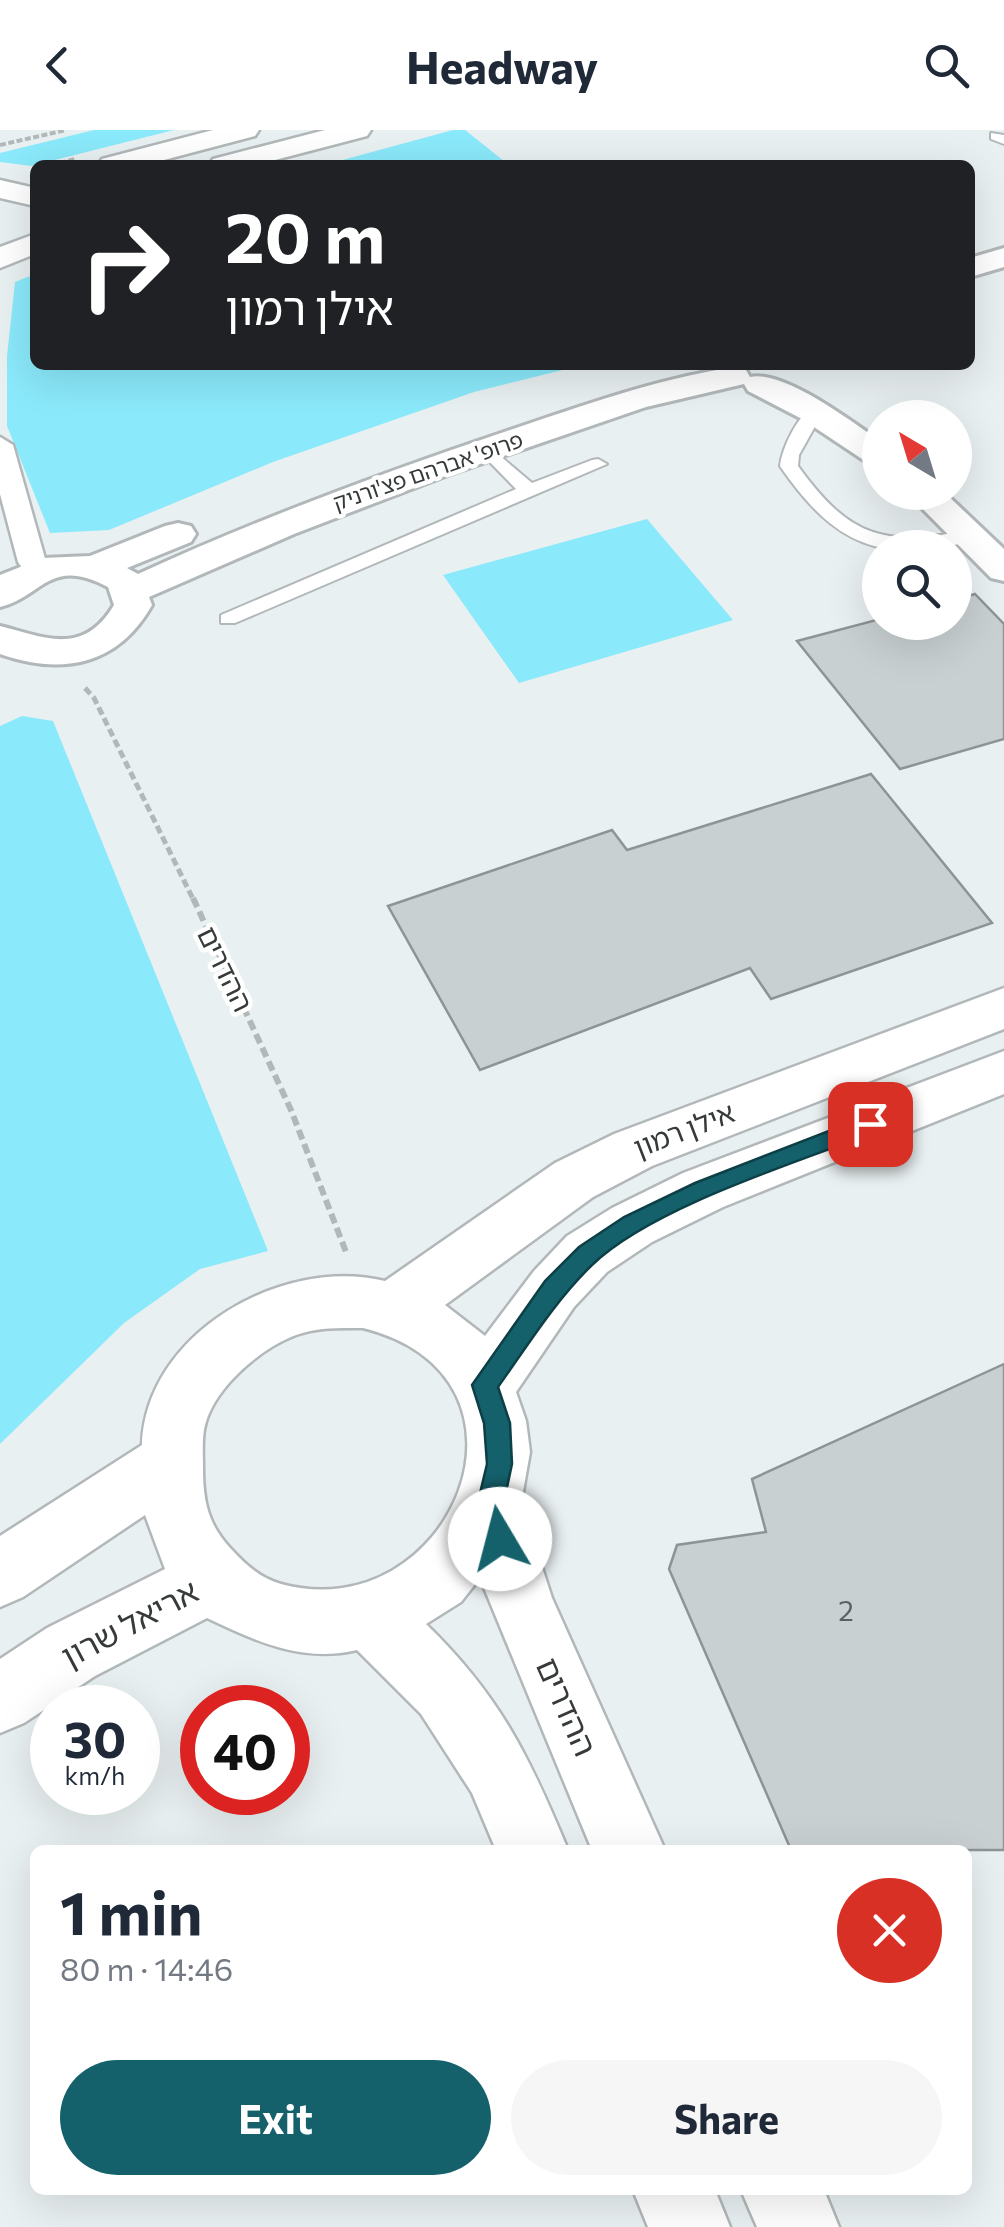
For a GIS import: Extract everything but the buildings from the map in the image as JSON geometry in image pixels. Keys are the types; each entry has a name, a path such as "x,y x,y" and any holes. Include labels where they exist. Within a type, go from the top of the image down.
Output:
{"street":[{"path":"131,160 246,130"},
{"path":"242,160 358,130"},
{"path":"0,259 30,245"},
{"path":"975,267 1004,258"},
{"path":"975,290 1004,281"},
{"name":"פרופ' אברהם פצ'ורניק","path":"0,595 36,572 56,566 96,567 322,476 651,370"},
{"path":"737,375 816,390 862,438"},
{"name":"פרופ' אברהם פצ'ורניק","path":"131,592 214,552 368,489 679,386 737,375"},
{"path":"0,444 32,562"},
{"path":"942,510 964,530"},
{"path":"972,538 1004,570"},
{"path":"20,650 98,642 116,631 133,604 131,592 124,580 96,567"},
{"name":"אילן רמון","path":"378,1305 574,1180 633,1150 1004,1008"},
{"path":"485,1385 554,1289 587,1254 632,1224 703,1190 1004,1072"},
{"path":"318,1303 378,1305 431,1324 462,1351 485,1385 497,1423 500,1464 490,1506 464,1554 422,1592 371,1617 312,1624 256,1611 210,1581 184,1547 169,1506 166,1464 175,1418 198,1376 232,1341 272,1316 318,1303"},
{"path":"0,1574 166,1464"},
{"name":"ההדרים","path":"490,1506 520,1605 627,1845"},
{"name":"אריאל שרון","path":"0,1700 71,1652 210,1581"},
{"path":"371,1617 445,1690 497,1768 530,1845"},
{"path":"676,2195 689,2227"},
{"path":"784,2195 798,2227"}],"lane":[{"path":"816,390 789,466 836,525 862,539"},
{"path":"486,449 528,490"},
{"path":"228,618 598,464"}],"path":[{"path":"0,145 66,130"},
{"name":"ההדרים","path":"20,650 94,698 262,1046 378,1305"}],"shaded area":[{"path":"94,130 174,130 55,160 30,160 30,166 0,162 0,153"},
{"path":"465,130 503,160 342,160"},
{"path":"30,276 30,370 563,370 474,392 273,462 109,530 50,533 7,426 7,356 15,282"},
{"path":"647,519 733,620 519,683 443,575"},
{"path":"22,716 53,721 268,1251 200,1269 124,1323 0,1444 0,726"}],"route":[{"path":"500,1539 490,1506 500,1464 497,1423 485,1385 554,1289 587,1254 632,1224 703,1190 870,1124"}]}
